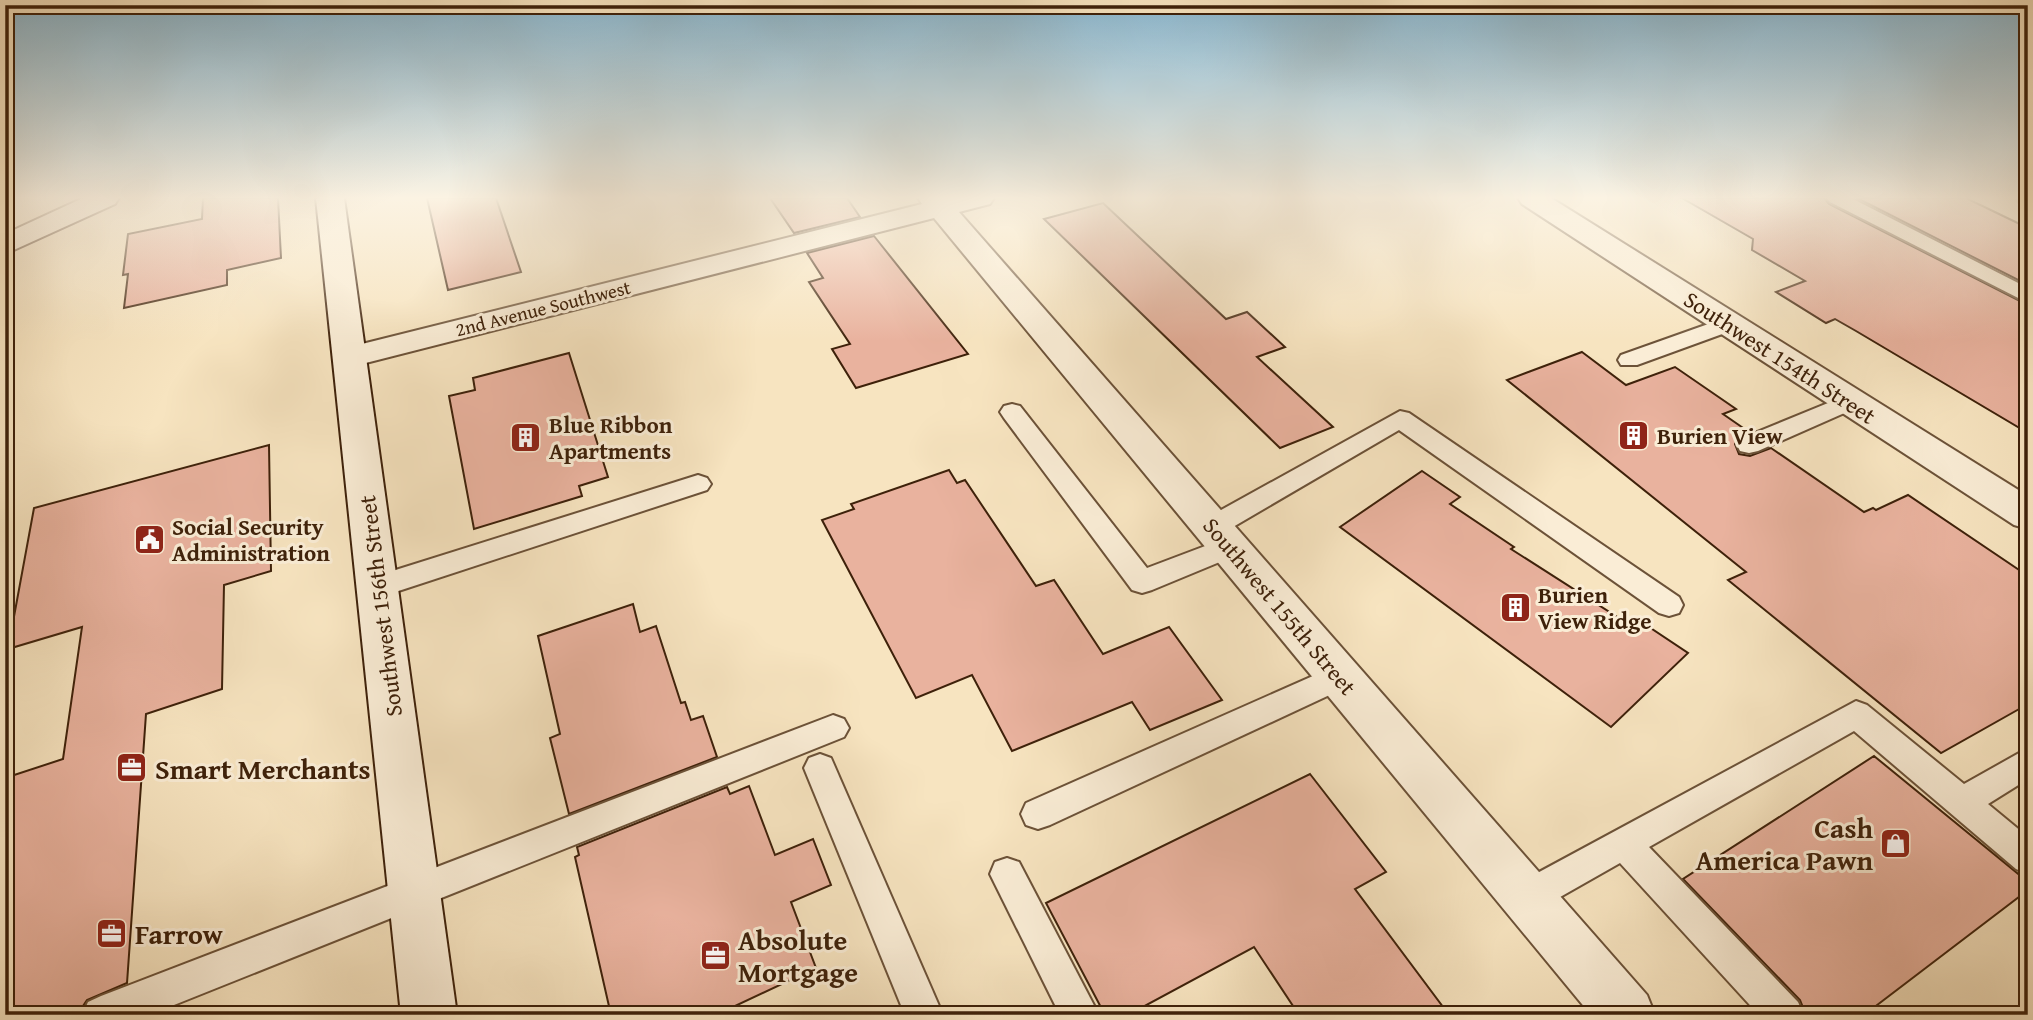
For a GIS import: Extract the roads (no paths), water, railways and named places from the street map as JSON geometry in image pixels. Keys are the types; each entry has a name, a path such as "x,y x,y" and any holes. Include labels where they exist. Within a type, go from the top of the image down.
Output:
{"street":[{"name":"Southwest 156th Street","path":"336,246 429,1015"},
{"name":"2nd Avenue Southwest","path":"350,357 774,246"},
{"name":"Southwest 155th Street","path":"972,246 1627,1015"},
{"name":"Southwest 154th Street","path":"1606,246 2028,515"}],"lane":[{"path":"1928,246 2028,298"},
{"path":"1629,360 1727,324"},
{"path":"1749,445 1850,402"},
{"path":"1012,412 1142,582 1221,537 1399,419 1668,605"},
{"path":"377,587 698,484"},
{"path":"1038,814 1339,676"},
{"path":"1527,897 1856,715 2028,858"},
{"path":"101,1015 833,727"},
{"path":"1962,803 2028,762"},
{"path":"820,768 924,1015"},
{"path":"1624,844 1785,1015"},
{"path":"1007,874 1080,1015"}],"place":[{"name":"Burien View","path":"1634,435"},
{"name":"Blue Ribbon Apartments","path":"526,437"},
{"name":"Social Security Administration","path":"149,539"},
{"name":"Burien View Ridge","path":"1515,607"},
{"name":"Smart Merchants","path":"132,768"},
{"name":"Cash America Pawn","path":"1896,843"},
{"name":"Farrow","path":"112,933"},
{"name":"Absolute Mortgage","path":"715,955"}]}
